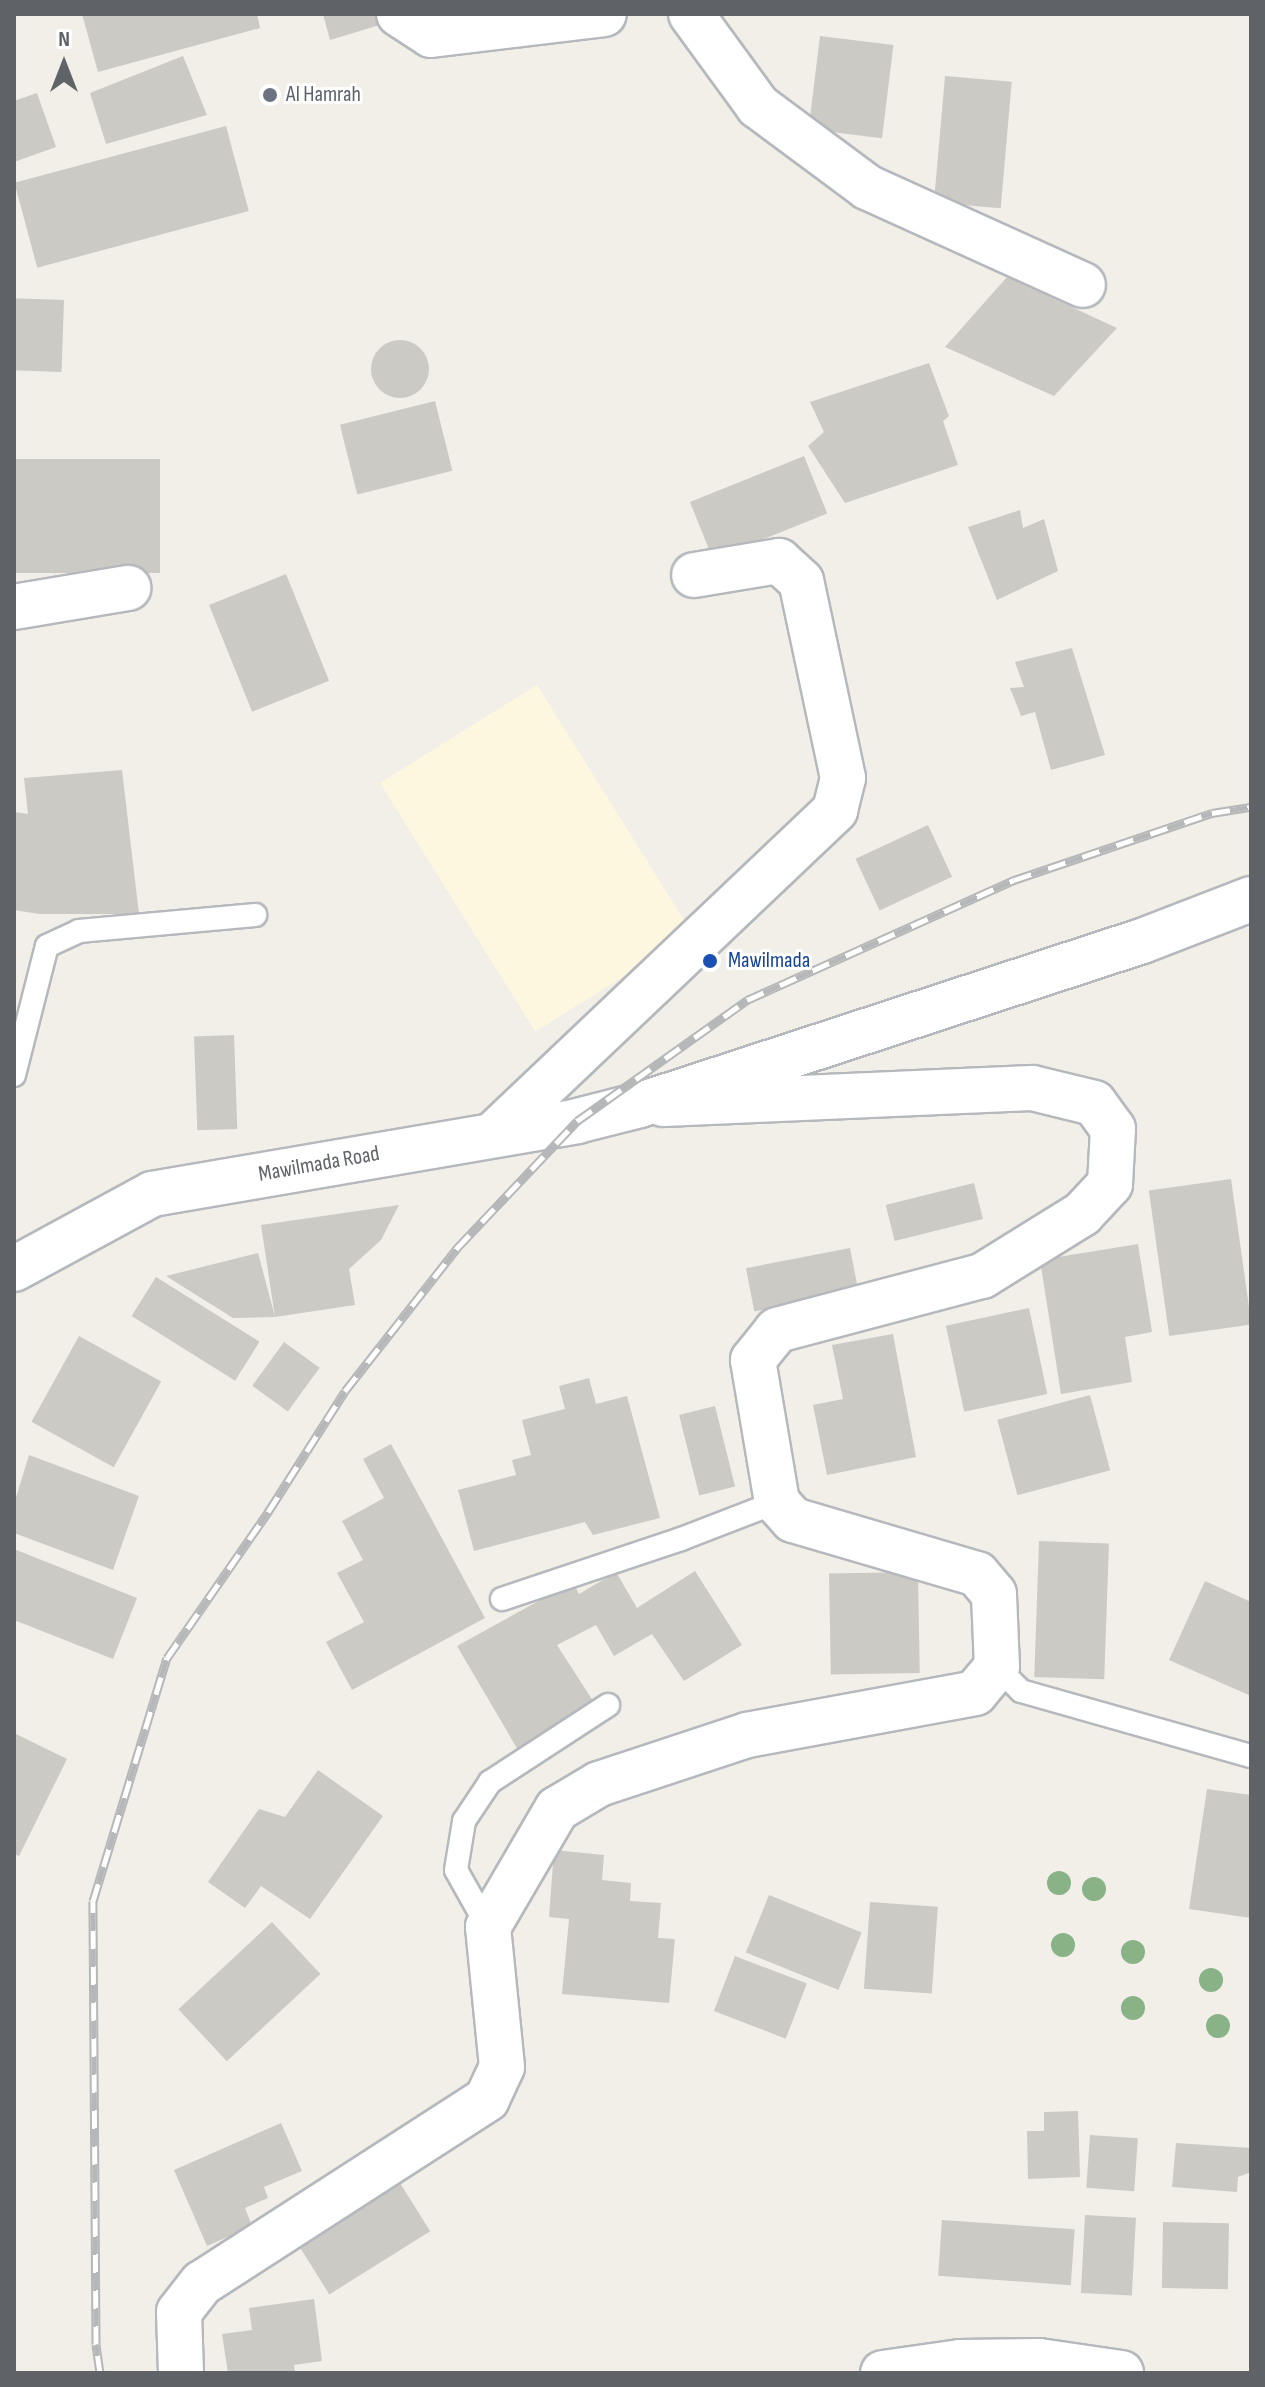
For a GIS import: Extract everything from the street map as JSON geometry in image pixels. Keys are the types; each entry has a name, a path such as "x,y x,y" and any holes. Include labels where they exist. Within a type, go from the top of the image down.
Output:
{"street":[{"path":"399,14 431,35 604,14"},
{"path":"691,14 758,106 867,187 1083,285"},
{"path":"493,1135 835,810 843,778 801,581 779,561 694,575"},
{"path":"14,607 128,588"},
{"path":"640,1105 1142,941 1251,899"},
{"path":"181,2373 179,2312 202,2283 487,2099 502,2067 488,1927 557,1809 599,1784 747,1735 975,1693 997,1667 994,1594 977,1574 793,1520 777,1502 753,1360 777,1330 982,1276 1082,1214 1110,1184 1113,1129 1094,1103 1032,1088 640,1105"},
{"name":"Mawilmada Road","path":"14,1269 152,1194 577,1121 640,1105"},
{"path":"883,2373 960,2362 1023,2361 1121,2373"}],"lane":[{"path":"14,1075 47,946 79,931 255,915"},
{"path":"502,1599 681,1539 777,1502"},
{"path":"997,1667 1021,1691 1251,1756"},
{"path":"488,1927 456,1870 464,1821 490,1782 608,1705"}],"shaded area":[{"path":"537,685 692,933 535,1032 380,783"}],"building":[{"path":"82,14 257,14 260,28 98,72"},
{"path":"323,14 380,14 383,24 330,40"},
{"path":"820,36 893,45 882,138 809,129"},
{"path":"183,56 207,115 106,144 90,93"},
{"path":"945,76 1012,82 1001,208 934,203"},
{"path":"37,93 56,147 14,162 14,101"},
{"path":"226,126 249,211 37,268 14,183"},
{"path":"1007,277 1117,328 1054,396 945,347"},
{"path":"14,298 64,300 61,372 14,370"},
{"path":"400,340 411,342 420,349 427,358 427,380 420,389 411,396 400,398 389,396 380,389 373,380 371,369 373,358 380,349 389,342"},
{"path":"929,363 949,416 943,421 958,465 845,503 808,446 824,432 810,402"},
{"path":"435,401 452,471 357,495 340,425"},
{"path":"804,456 827,513 713,560 690,502"},
{"path":"14,459 160,459 160,573 14,573"},
{"path":"1020,510 1023,528 1044,519 1058,571 997,600 968,527"},
{"path":"286,574 329,681 252,712 209,605"},
{"path":"1072,648 1105,755 1051,770 1035,712 1021,716 1010,688 1024,687 1015,662"},
{"path":"122,770 139,914 39,914 14,910 14,812 28,814 24,778"},
{"path":"928,825 952,877 880,910 855,859"},
{"path":"234,1035 237,1129 197,1130 194,1036"},
{"path":"1231,1179 1251,1325 1169,1336 1149,1191"},
{"path":"974,1183 983,1219 895,1241 886,1205"},
{"path":"399,1205 381,1240 349,1269 355,1305 275,1317 261,1225"},
{"path":"1138,1244 1152,1332 1125,1337 1132,1382 1061,1394 1040,1260"},
{"path":"850,1248 858,1291 754,1311 746,1268"},
{"path":"258,1253 275,1317 233,1318 166,1276"},
{"path":"156,1277 259,1342 235,1381 132,1316"},
{"path":"1029,1308 1047,1394 964,1412 946,1326"},
{"path":"893,1334 916,1457 827,1475 813,1405 843,1399 832,1345"},
{"path":"79,1336 161,1382 114,1467 31,1422"},
{"path":"284,1342 320,1368 288,1412 252,1386"},
{"path":"589,1378 596,1404 627,1396 660,1518 593,1535 585,1522 474,1551 458,1490 516,1475 512,1460 531,1455 522,1420 565,1409 559,1386"},
{"path":"1090,1395 1110,1470 1017,1495 997,1420"},
{"path":"715,1406 735,1487 699,1495 679,1415"},
{"path":"391,1444 485,1618 352,1690 326,1642 364,1622 337,1573 363,1560 342,1521 384,1498 363,1459"},
{"path":"29,1455 139,1496 113,1570 14,1533 14,1504"},
{"path":"1039,1541 1109,1543 1104,1679 1034,1677"},
{"path":"14,1549 137,1598 113,1659 14,1620"},
{"path":"695,1571 742,1645 684,1681 652,1634 614,1656 596,1625 557,1645 595,1704 518,1750 457,1646 573,1582 579,1594 616,1572 637,1608"},
{"path":"918,1572 920,1673 831,1675 829,1574"},
{"path":"1205,1581 1251,1602 1251,1696 1169,1660"},
{"path":"14,1733 67,1759 19,1856 14,1854"},
{"path":"318,1770 383,1816 310,1919 261,1886 245,1908 208,1882 259,1809 285,1817"},
{"path":"1207,1789 1251,1795 1251,1918 1189,1909"},
{"path":"554,1850 604,1855 602,1880 631,1883 630,1901 661,1903 658,1938 675,1939 669,2003 562,1994 569,1919 549,1917"},
{"path":"769,1895 862,1932 838,1990 746,1952"},
{"path":"870,1902 938,1907 932,1994 864,1989"},
{"path":"272,1922 320,1974 227,2061 178,2009"},
{"path":"735,1956 807,1984 786,2039 714,2011"},
{"path":"1078,2111 1080,2177 1028,2179 1027,2131 1044,2131 1044,2112"},
{"path":"281,2123 302,2171 264,2187 268,2198 245,2208 252,2226 207,2246 174,2170"},
{"path":"1090,2135 1138,2138 1134,2191 1086,2188"},
{"path":"1176,2143 1251,2148 1251,2172 1238,2177 1237,2192 1172,2187"},
{"path":"400,2183 430,2231 329,2294 299,2246"},
{"path":"1085,2215 1136,2218 1132,2296 1081,2293"},
{"path":"942,2220 1075,2229 1071,2285 938,2276"},
{"path":"1163,2222 1229,2223 1228,2289 1162,2288"},
{"path":"314,2299 322,2361 294,2365 295,2373 228,2373 222,2334 252,2330 249,2308"}],"railway":[{"path":"100,2373 96,2344 93,1901 167,1658 268,1512 345,1391 457,1248 577,1121 747,1000 1014,880 1212,813 1251,807"}],"place":[{"name":"Al Hamrah","path":"270,95"},
{"name":"Mawilmada","path":"710,961"}]}
